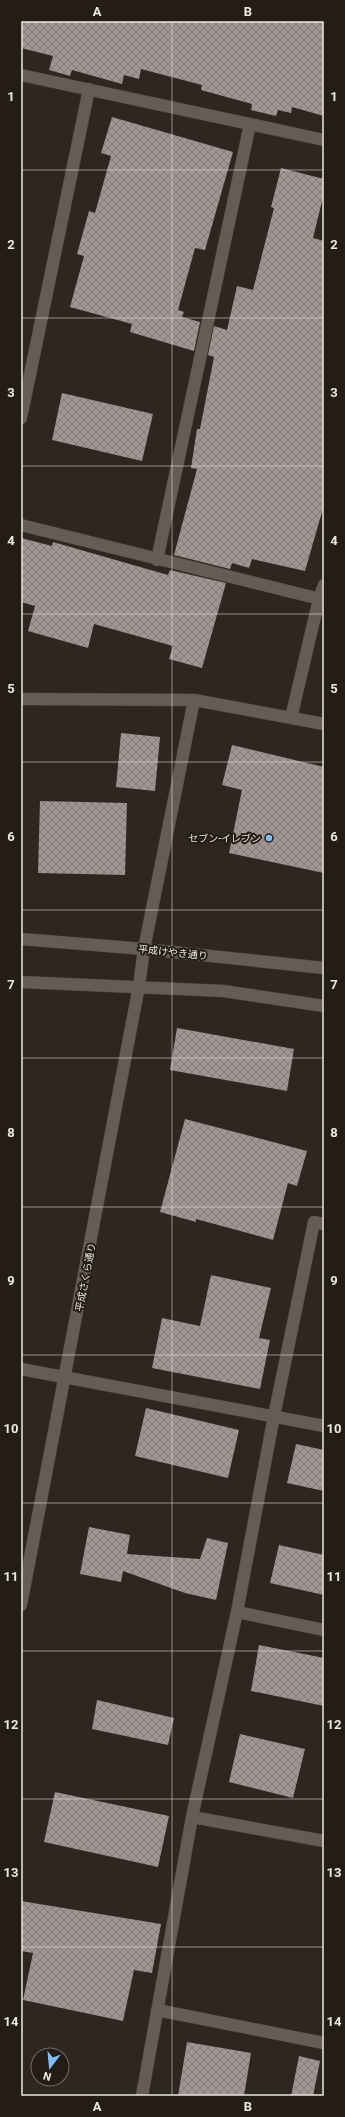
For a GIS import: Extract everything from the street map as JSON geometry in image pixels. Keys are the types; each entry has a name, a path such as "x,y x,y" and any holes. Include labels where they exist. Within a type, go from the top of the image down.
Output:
{"street":[{"path":"21,75 324,140"},
{"path":"21,418 89,90"},
{"path":"157,560 250,124"},
{"path":"21,525 321,600"},
{"path":"292,718 324,585"},
{"path":"21,699 194,700 324,724"},
{"name":"平成さくら通り","path":"21,1605 66,1377 139,986 144,949 194,700"},
{"name":"平成けやき通り","path":"21,939 144,949 324,968"},
{"path":"21,982 139,986 223,991 324,1006"},
{"path":"142,2096 192,1817 237,1612 274,1416 314,1222 324,1224"},
{"path":"21,1369 324,1426"},
{"path":"237,1612 324,1630"},
{"path":"192,1817 324,1841"},
{"path":"157,2010 324,2043"}],"building":[{"path":"21,21 324,21 324,116 292,107 291,113 278,110 276,116 251,110 252,104 201,90 202,85 141,69 139,79 124,75 122,84 72,70 70,76 49,70 53,56 21,48"},
{"path":"112,117 233,152 205,250 195,248 178,310 184,312 182,317 200,322 194,351 130,332 132,324 70,307 84,256 77,254 89,211 95,213 111,156 101,153"},
{"path":"281,168 324,179 324,193 313,238 324,241 324,505 305,571 252,559 249,568 232,563 230,569 174,555 197,469 191,468 197,429 200,429 214,357 208,355 214,326 227,330 237,286 253,290 274,208 271,207"},
{"path":"62,393 153,414 142,461 52,440"},
{"path":"21,538 52,546 53,542 168,575 170,570 226,583 202,668 169,659 173,646 94,624 88,648 28,631 35,606 21,602"},
{"path":"121,733 160,737 155,791 116,787"},
{"path":"232,745 324,767 324,873 229,853 242,790 222,785"},
{"path":"40,801 127,803 125,875 38,873"},
{"path":"177,1028 294,1049 287,1091 170,1070"},
{"path":"185,1119 307,1151 297,1186 288,1183 273,1240 196,1219 196,1222 160,1212"},
{"path":"211,1275 271,1288 259,1338 270,1340 260,1389 152,1368 162,1318 200,1326"},
{"path":"146,1408 239,1430 228,1478 135,1456"},
{"path":"296,1444 324,1450 324,1491 287,1483"},
{"path":"89,1527 130,1535 127,1554 200,1559 207,1538 228,1543 216,1600 185,1593 123,1571 121,1582 80,1574"},
{"path":"279,1545 324,1555 324,1595 270,1583"},
{"path":"259,1645 324,1658 324,1706 251,1691"},
{"path":"97,1700 174,1718 168,1745 92,1729"},
{"path":"240,1734 305,1749 293,1798 229,1782"},
{"path":"55,1792 169,1816 158,1867 44,1842"},
{"path":"21,1901 161,1924 152,1973 134,1970 123,2021 23,2000 33,1953 21,1951"},
{"path":"187,2042 251,2053 244,2096 178,2096"},
{"path":"299,2056 320,2061 313,2096 291,2096"}],"place":[{"name":"セブン-イレブン","path":"269,838"}]}
